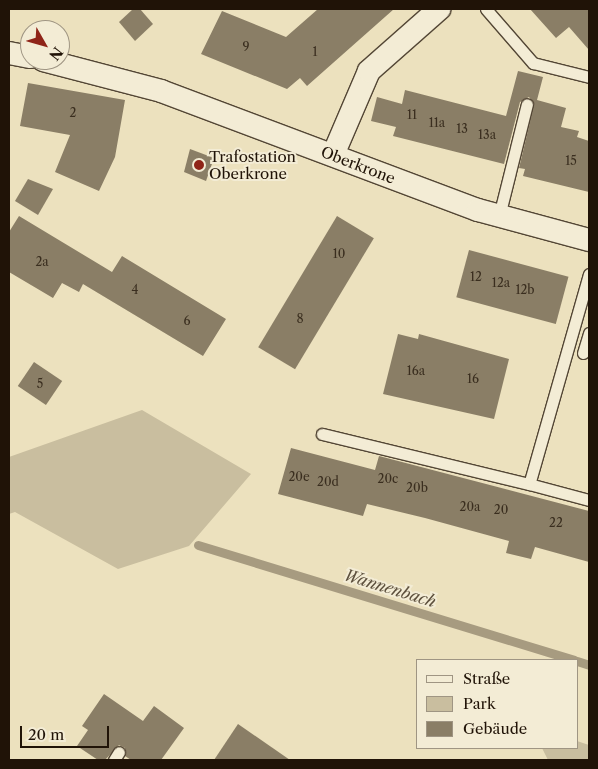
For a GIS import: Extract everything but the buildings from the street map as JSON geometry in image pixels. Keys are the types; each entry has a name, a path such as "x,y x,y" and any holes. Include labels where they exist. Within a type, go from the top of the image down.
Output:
{"street":[{"path":"333,155 370,71 439,9"},
{"name":"Oberkrone","path":"70,67 161,91 499,216 589,240"}],"lane":[{"path":"486,9 533,63 589,77"},
{"path":"499,216 527,104"},
{"path":"529,484 589,274"},
{"path":"583,353 589,334"},
{"path":"322,434 589,500"}],"green space":[{"path":"142,410 251,474 189,546 118,569 15,512 9,514 9,457"},
{"path":"578,741 589,745 589,760 548,760 542,749 578,749"}],"waterway":[{"name":"Wannenbach","path":"198,545 571,659"},
{"name":"Wannenbach","path":"578,661 589,665"}],"place":[{"name":"Trafostation Oberkrone","path":"199,165"}]}
